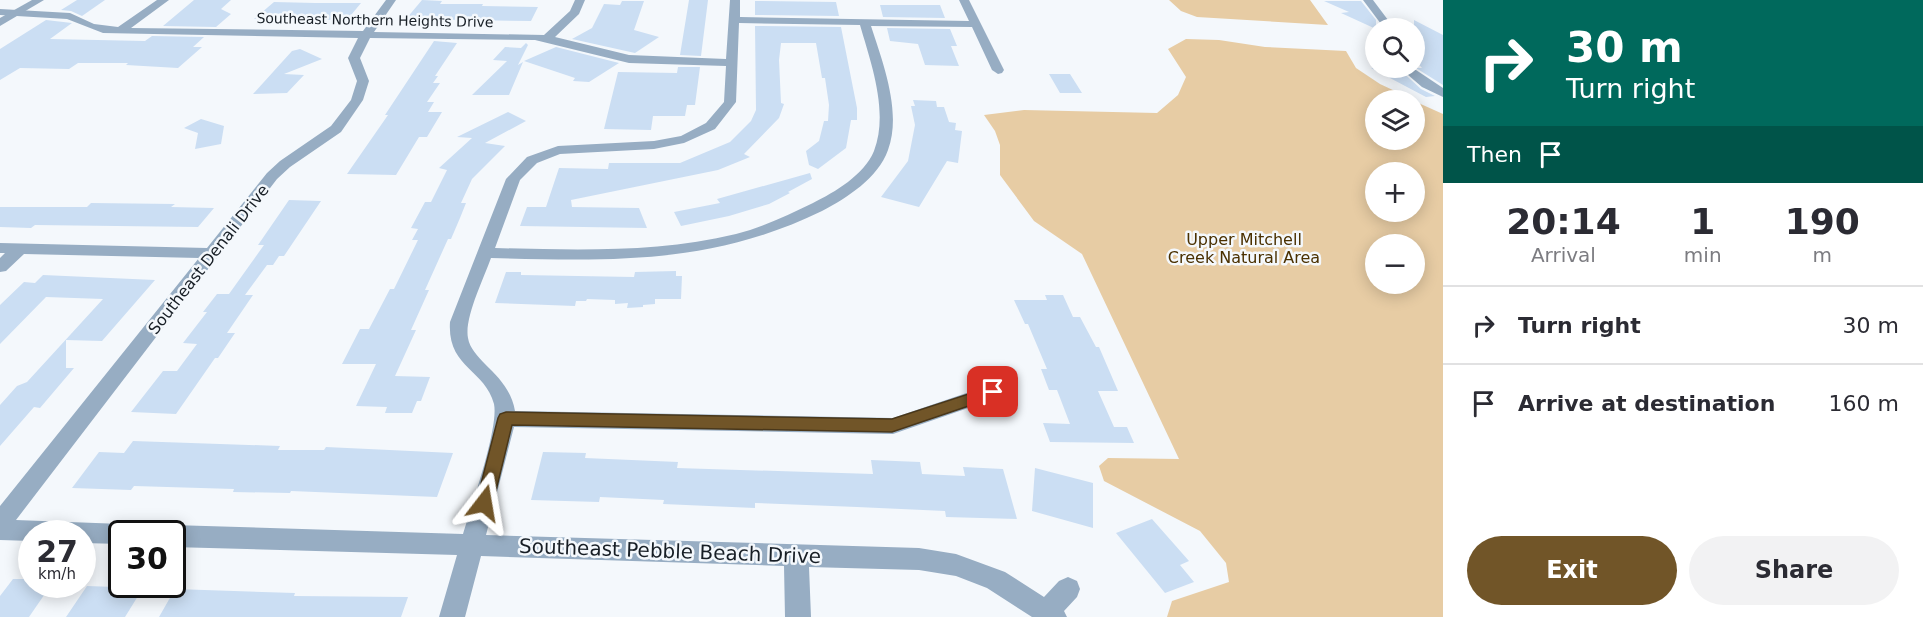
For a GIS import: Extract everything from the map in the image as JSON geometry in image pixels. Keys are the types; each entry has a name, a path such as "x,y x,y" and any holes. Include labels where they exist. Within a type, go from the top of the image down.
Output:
{"street":[{"path":"0,23 39,0"},
{"path":"120,31 164,0"},
{"name":"Southeast Denali Drive","path":"0,523 214,253 272,176 285,164 336,129 357,100 363,81 354,57 365,36 391,0"},
{"path":"547,39 575,12 580,0"},
{"path":"452,617 506,418 505,402 495,385 472,361 458,340 459,322 513,179 525,165 545,154 579,147 652,146 697,132 712,124 729,102 735,0"},
{"path":"964,0 998,70"},
{"path":"1368,0 1382,18"},
{"name":"Southeast Northern Heights Drive","path":"0,12 70,16 90,26 120,31 547,39 629,59 732,63"},
{"path":"733,20 976,24"},
{"path":"484,253 619,255 663,253 706,247 751,236 793,221 844,192 866,172 881,152 888,118 865,22"},
{"path":"1418,78 1443,93"},
{"path":"0,248 214,253"},
{"path":"0,267 20,248"},
{"path":"506,418 892,426 993,392"},
{"path":"0,531 108,534"},
{"name":"Southeast Pebble Beach Drive","path":"186,536 919,559 957,566 996,580 1051,614 1068,589"},
{"path":"796,555 798,617"}],"green space":[{"path":"1169,0 1310,0 1328,25 1197,17 1181,11"},
{"name":"Upper Mitchell Creek Natural Area","path":"1186,39 1219,40 1265,47 1346,51 1356,68 1365,74 1365,78 1371,78 1393,90 1365,90 1365,150 1425,150 1425,106 1443,114 1443,617 1167,617 1172,601 1229,582 1226,563 1200,531 1104,481 1099,466 1108,458 1179,459 1082,254 1034,221 1000,175 1000,145 995,131 984,115 1024,110 1157,113 1178,95 1186,77 1168,49"}],"building":[{"path":"77,0 105,0 82,16 61,10"},
{"path":"194,0 231,0 221,9 231,14 216,27 163,26"},
{"path":"422,0 442,1 440,4 538,7 531,21 406,19"},
{"path":"689,0 708,0 701,56 680,55"},
{"path":"622,1 644,1 634,30 659,37 635,53 572,39 592,28 604,4 620,5"},
{"path":"755,1 836,2 839,16 755,15"},
{"path":"1324,1 1361,1 1374,18 1365,18 1365,24 1341,13 1349,12"},
{"path":"274,2 361,3 347,20 254,19"},
{"path":"880,5 940,5 945,18 883,17"},
{"path":"46,20 72,23 50,39 145,41 152,36 204,37 193,47 202,47 178,68 126,65 128,63 78,63 69,69 20,68 0,80 0,49"},
{"path":"755,26 841,27 857,108 857,120 851,120 846,148 818,169 809,165 806,151 819,141 824,121 828,121 829,105 825,78 822,78 816,43 781,43 779,60 781,103 784,104 779,118 744,154 750,157 718,170 571,200 572,207 639,208 647,228 520,226 527,207 546,207 559,168 608,169 609,163 680,163 730,142 751,121 756,110"},
{"path":"1425,26 1443,35 1443,85 1425,74"},
{"path":"887,28 950,29 957,46 951,46 959,66 925,65 918,44 890,41"},
{"path":"434,41 457,43 435,76 438,76 433,83 440,83 427,102 434,102 428,112 442,112 427,137 419,137 396,175 347,174 388,115 385,115"},
{"path":"526,43 528,45 518,65 523,62 509,95 472,95 507,61 493,60 505,47 521,48"},
{"path":"556,47 619,63 589,82 573,81 575,78 524,61"},
{"path":"300,49 322,59 284,74 304,75 287,93 253,94 292,51"},
{"path":"678,67 700,67 695,105 687,105 685,116 653,116 651,130 604,129 618,72 677,73"},
{"path":"1049,74 1070,74 1082,93 1060,93"},
{"path":"1390,78 1409,78 1423,90 1413,90"},
{"path":"1425,91 1435,96 1426,97"},
{"path":"913,100 936,101 937,107 944,107 949,122 956,123 955,130 962,131 958,163 947,161 919,207 881,197 908,161 915,125 911,106 915,106"},
{"path":"508,112 526,121 485,143 505,146 472,179 461,203 466,203 460,218 425,290 429,290 411,330 416,330 395,376 430,377 421,401 417,401 412,413 385,413 387,407 356,406 376,364 342,364 360,329 369,329 390,289 394,289 418,240 412,240 418,229 411,228 425,202 431,202 447,170 439,168 472,138 457,137"},
{"path":"201,119 224,126 221,144 195,149 198,133 184,128"},
{"path":"810,173 812,179 788,192 790,193 769,204 729,216 681,226 674,212 720,203 717,199"},
{"path":"289,200 321,201 284,256 279,256 273,265 267,265 245,295 253,295 227,333 235,333 218,358 215,358 176,414 131,412 163,371 177,371 197,344 183,343 207,312 203,312 217,294 229,294 264,245 258,245"},
{"path":"91,203 175,204 171,207 214,208 198,227 35,225 31,228 0,227 0,207 87,207"},
{"path":"676,271 676,276 682,276 681,299 655,299 655,304 643,305 643,307 627,308 628,303 615,304 615,300 587,299 576,301 575,306 495,303 506,272 521,272 521,275 634,277 635,272"},
{"path":"43,275 155,280 102,341 66,340 66,368 74,368 40,408 34,407 0,446 0,405 17,386 27,382 103,299 46,297 0,344 0,305 24,282 35,283"},
{"path":"1045,295 1063,295 1073,317 1080,317 1096,347 1099,347 1118,391 1098,391 1114,427 1127,427 1134,443 1050,442 1043,423 1070,424 1057,390 1049,390 1041,369 1047,369 1028,324 1025,324 1014,300 1047,300"},
{"path":"133,441 280,446 278,450 324,450 326,447 453,453 437,497 291,491 290,493 233,492 234,489 134,486 131,490 72,488 99,452 124,453"},
{"path":"543,452 586,453 585,458 678,462 677,468 873,474 871,460 920,462 922,474 965,476 963,467 1003,469 1017,519 946,517 945,511 755,503 755,508 663,504 664,500 600,497 599,502 531,500"},
{"path":"1035,468 1093,483 1093,528 1032,511"},
{"path":"1152,519 1189,561 1180,565 1194,582 1165,593 1116,533"},
{"path":"13,579 18,579 18,598 42,598 29,617 0,617 0,596"},
{"path":"96,586 108,587 108,598 137,598 125,617 66,617 79,598 96,598"},
{"path":"186,589 295,593 294,596 408,597 401,617 159,617 170,598 186,598"}],"route":[{"path":"484,503 506,418 892,426 993,392"}]}
